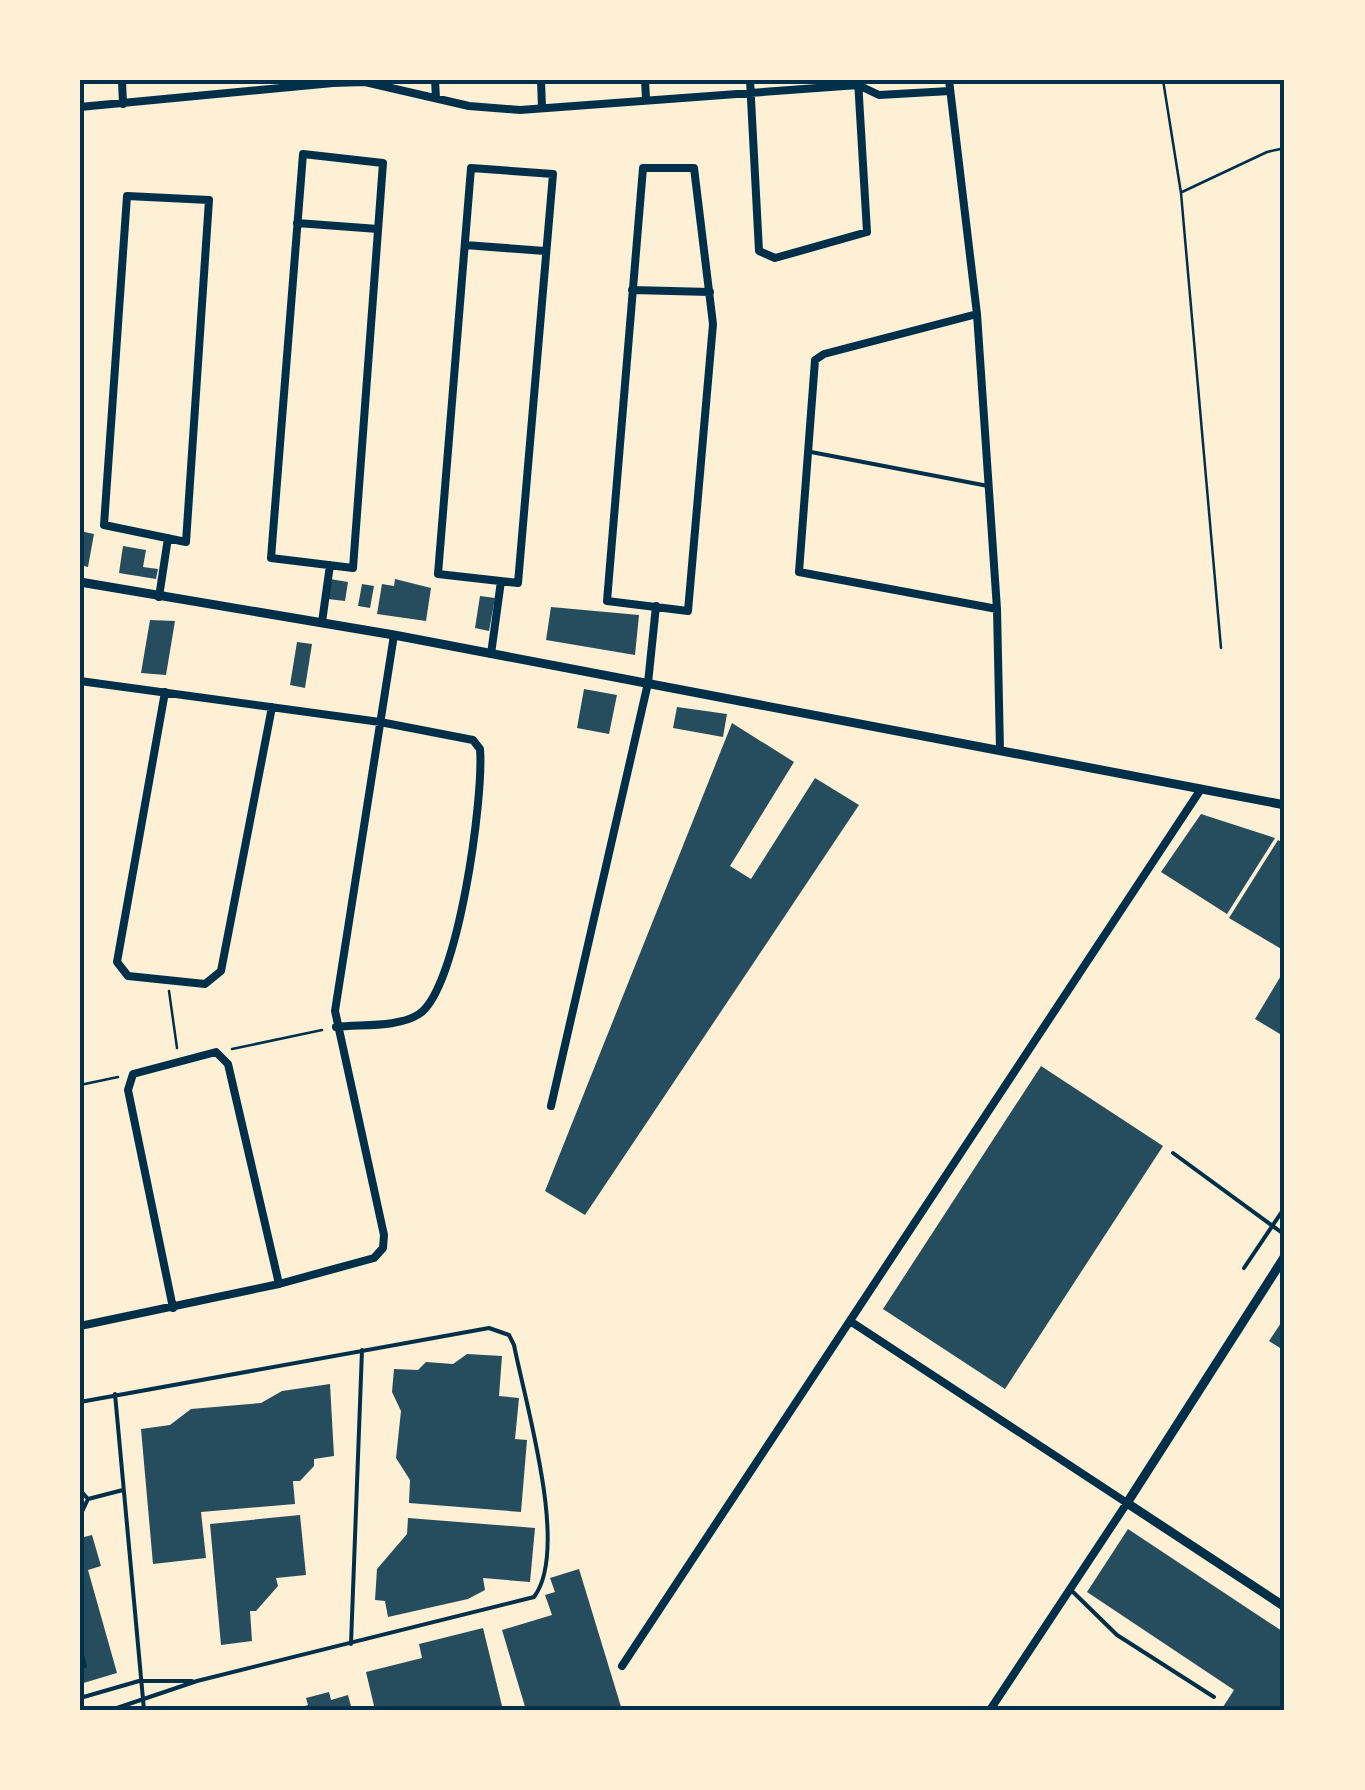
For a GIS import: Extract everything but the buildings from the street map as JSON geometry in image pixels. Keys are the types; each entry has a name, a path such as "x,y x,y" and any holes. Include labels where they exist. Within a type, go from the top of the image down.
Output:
{"street":[{"path":"122,80 123,104"},
{"path":"229,80 230,94"},
{"path":"435,80 436,98"},
{"path":"541,80 542,108"},
{"path":"646,80 646,99"},
{"path":"949,80 977,314 997,609 1000,750"},
{"path":"80,107 333,82 365,82 497,110 646,99 750,85 860,82 878,94 950,91"},
{"path":"750,85 760,251 774,258 867,232 860,82"},
{"path":"302,154 383,163 378,229 353,568 271,558 302,154"},
{"path":"471,168 553,174 545,251 518,582 438,574 471,168"},
{"path":"642,168 694,168 710,292 713,324 688,611 606,601 642,168"},
{"path":"126,196 209,200 186,542 168,538 104,525 126,196"},
{"path":"296,223 378,229"},
{"path":"464,245 545,251"},
{"path":"632,290 710,292"},
{"path":"977,314 824,354 812,370 799,572 997,609"},
{"path":"158,596 168,538"},
{"path":"322,622 330,565"},
{"path":"491,654 501,581"},
{"path":"80,582 322,622 1285,805"},
{"path":"551,1106 648,684 656,606"},
{"path":"80,1326 279,1284 374,1258 382,1248 384,1235 336,1027 337,990 394,636"},
{"path":"80,682 380,722 473,740 480,749 460,919 445,976 423,1012 408,1021 336,1027"},
{"path":"165,692 117,962 128,976 205,984 221,971 272,707"},
{"path":"622,1666 1201,789"},
{"path":"173,1308 128,1090 133,1074 178,1059 216,1052 228,1064 279,1284"},
{"path":"990,1710 1285,1256"},
{"path":"850,1321 1285,1607"}],"lane":[{"path":"806,451 988,486"},
{"path":"1173,1153 1285,1236"},
{"path":"1244,1268 1285,1207"},
{"path":"80,1402 488,1328 509,1334 547,1519 543,1585 534,1596 196,1681 111,1710"},
{"path":"350,1644 362,1350"},
{"path":"114,1394 144,1710"},
{"path":"80,1490 88,1499"},
{"path":"88,1499 123,1490"},
{"path":"80,1516 88,1499"},
{"path":"1071,1590 1117,1634 1214,1697"},
{"path":"80,1648 85,1666 80,1668"},
{"path":"80,1698 139,1681 196,1681"}],"path":[{"path":"1163,80 1181,193 1220,648"},
{"path":"1181,193 1267,152 1285,148"},
{"path":"168,980 178,1059"},
{"path":"216,1052 336,1027"},
{"path":"80,1085 133,1074"}]}
